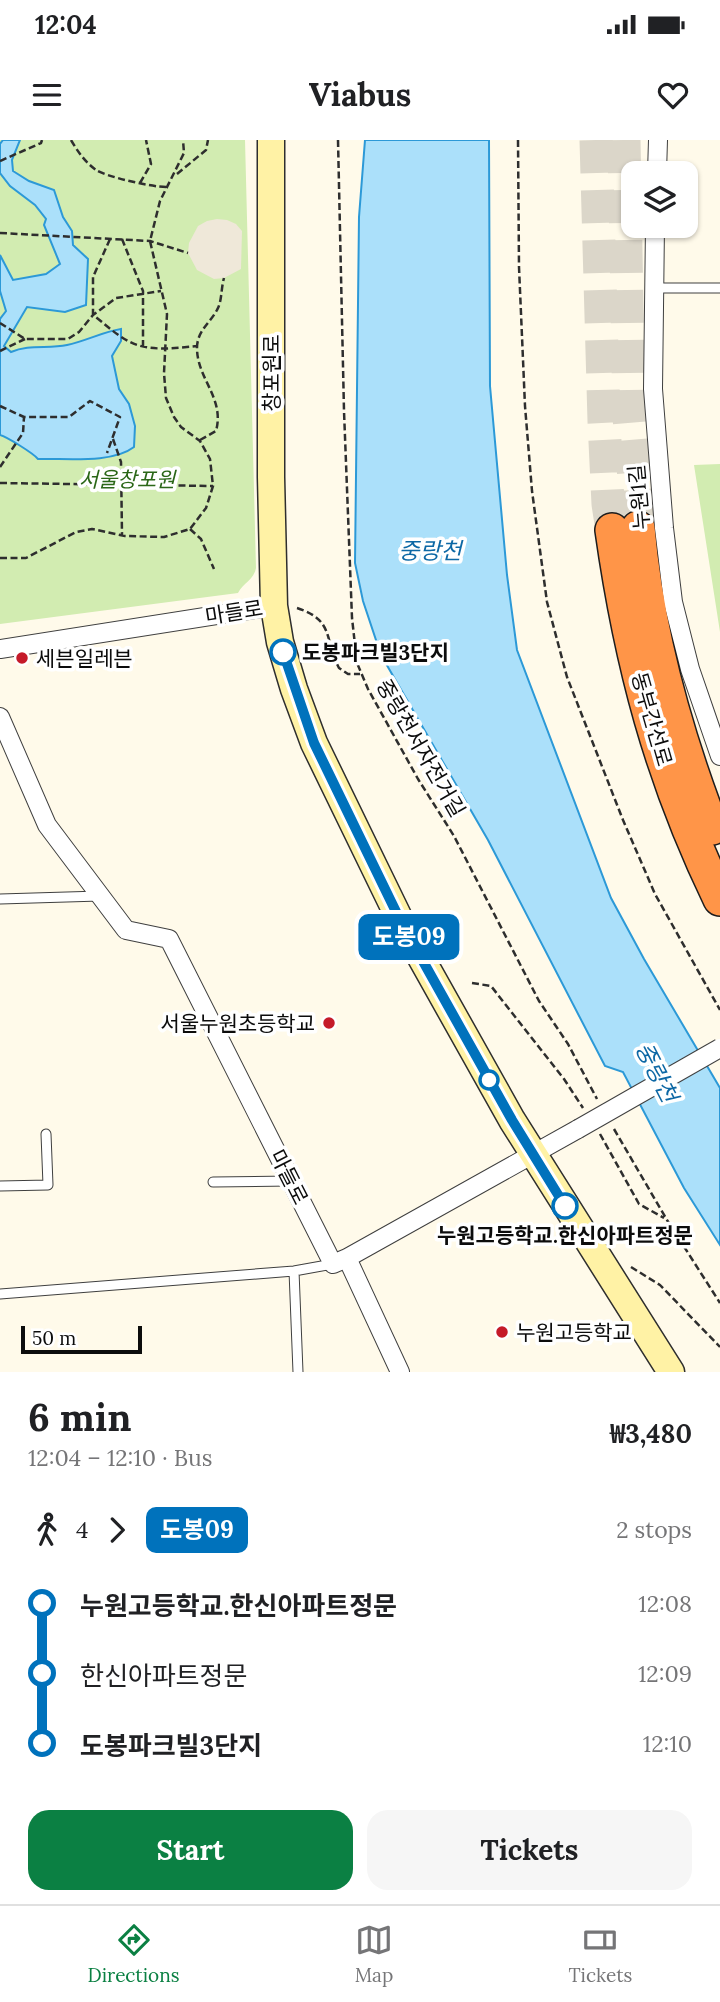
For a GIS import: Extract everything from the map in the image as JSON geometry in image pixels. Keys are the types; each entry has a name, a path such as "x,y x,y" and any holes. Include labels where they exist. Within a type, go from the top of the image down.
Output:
{"highway":[{"name":"동부간선로","path":"720,849 702,803 665,683 625,529 620,587 648,712 680,808 720,899"}],"street":[{"name":"창포원로","path":"271,140 271,477 274,606"},
{"path":"657,161 658,140"},
{"name":"누원1길","path":"655,238 653,388 664,528 674,602 694,682 720,756"},
{"name":"마들로","path":"0,649 274,606 280,642 314,743 401,922 533,1154 671,1372"},
{"name":"마들로","path":"0,717 47,825 126,930 169,939 291,1181 340,1261 400,1372"},
{"path":"340,1261 720,1048"}],"lane":[{"path":"654,288 720,288"},
{"path":"0,899 101,896"},
{"path":"0,1186 48,1185 46,1134"},
{"path":"213,1182 291,1181"},
{"path":"0,1294 295,1271 340,1261"},
{"path":"295,1271 298,1372"}],"path":[{"path":"0,161 41,143 42,140"},
{"path":"71,140 79,154 98,172 151,187 168,188"},
{"path":"140,183 151,164 146,140"},
{"path":"0,558 26,558 76,532 92,529 122,535 164,537 190,529 206,508 213,486 210,459 200,441 174,417 166,398 164,373 167,314 150,241 160,201 184,153 183,140"},
{"path":"174,176 206,150 208,140"},
{"name":"중랑천서자전거길","path":"338,140 352,618 360,674 418,779 454,836 539,1001 568,1044 599,1102"},
{"path":"518,140 525,406 538,540 550,614 573,697 641,862 655,894 720,1010"},
{"path":"0,233 150,241 188,253"},
{"path":"93,315 93,277 110,239"},
{"path":"122,239 144,291 143,346"},
{"path":"200,441 216,431 219,417 215,398 203,372 198,339 219,308 224,278"},
{"path":"0,351 25,339 68,339 116,298 161,290"},
{"path":"93,315 129,342 166,349 197,346"},
{"path":"0,323 25,339"},
{"path":"0,406 24,417 69,417 90,401 120,417 107,453"},
{"path":"0,467 23,433 24,417"},
{"path":"113,439 121,462 122,535"},
{"path":"0,483 213,486"},
{"path":"190,529 201,540 214,569"},
{"path":"274,606 297,608 317,617 328,634 339,668 348,674 360,674"},
{"path":"472,983 491,986 564,1079 586,1112"},
{"path":"611,1123 667,1220 720,1303"},
{"path":"600,1134 639,1204 667,1220"},
{"path":"628,1266 660,1285 720,1347"}],"green space":[{"name":"서울창포원","path":"0,140 245,140 256,568 253,576 238,593 0,624"},
{"path":"720,464 720,632 694,465"}],"shaded area":[{"path":"217,219 236,224 242,231 241,269 224,278 214,279 197,270 188,253 189,243 198,226"}],"water":[{"path":"3,140 20,140 12,160 13,171 29,181 54,190 63,217 72,231 73,245 88,259 86,305 65,312 27,307 4,346 11,352 25,348 60,346 121,329 121,341 112,356 119,389 129,404 135,426 134,447 125,452 101,458 38,459 0,435 0,319 6,311 0,291 0,255 13,280 46,274 60,264 44,225 46,219 35,205 10,186 0,173 0,144"},
{"name":"중랑천","path":"365,140 489,140 490,386 507,575 517,650 611,898 720,1088 720,1245 684,1188 623,1072 605,1066 488,840 381,655 363,601 355,563 359,217"}],"tunnel":[{"path":"596,140 604,421 612,530"},
{"path":"624,140 629,417 638,528"}],"bus line":[{"name":"도봉09","path":"283,652 314,743 401,922 512,1120 565,1206"}],"place":[{"name":"도봉파크빌3단지","path":"283,652"},
{"name":"세븐일레븐","path":"22,658"},
{"name":"서울누원초등학교","path":"329,1023"},
{"name":"누원고등학교.한신아파트정문","path":"565,1206"},
{"name":"누원고등학교","path":"502,1332"}]}
